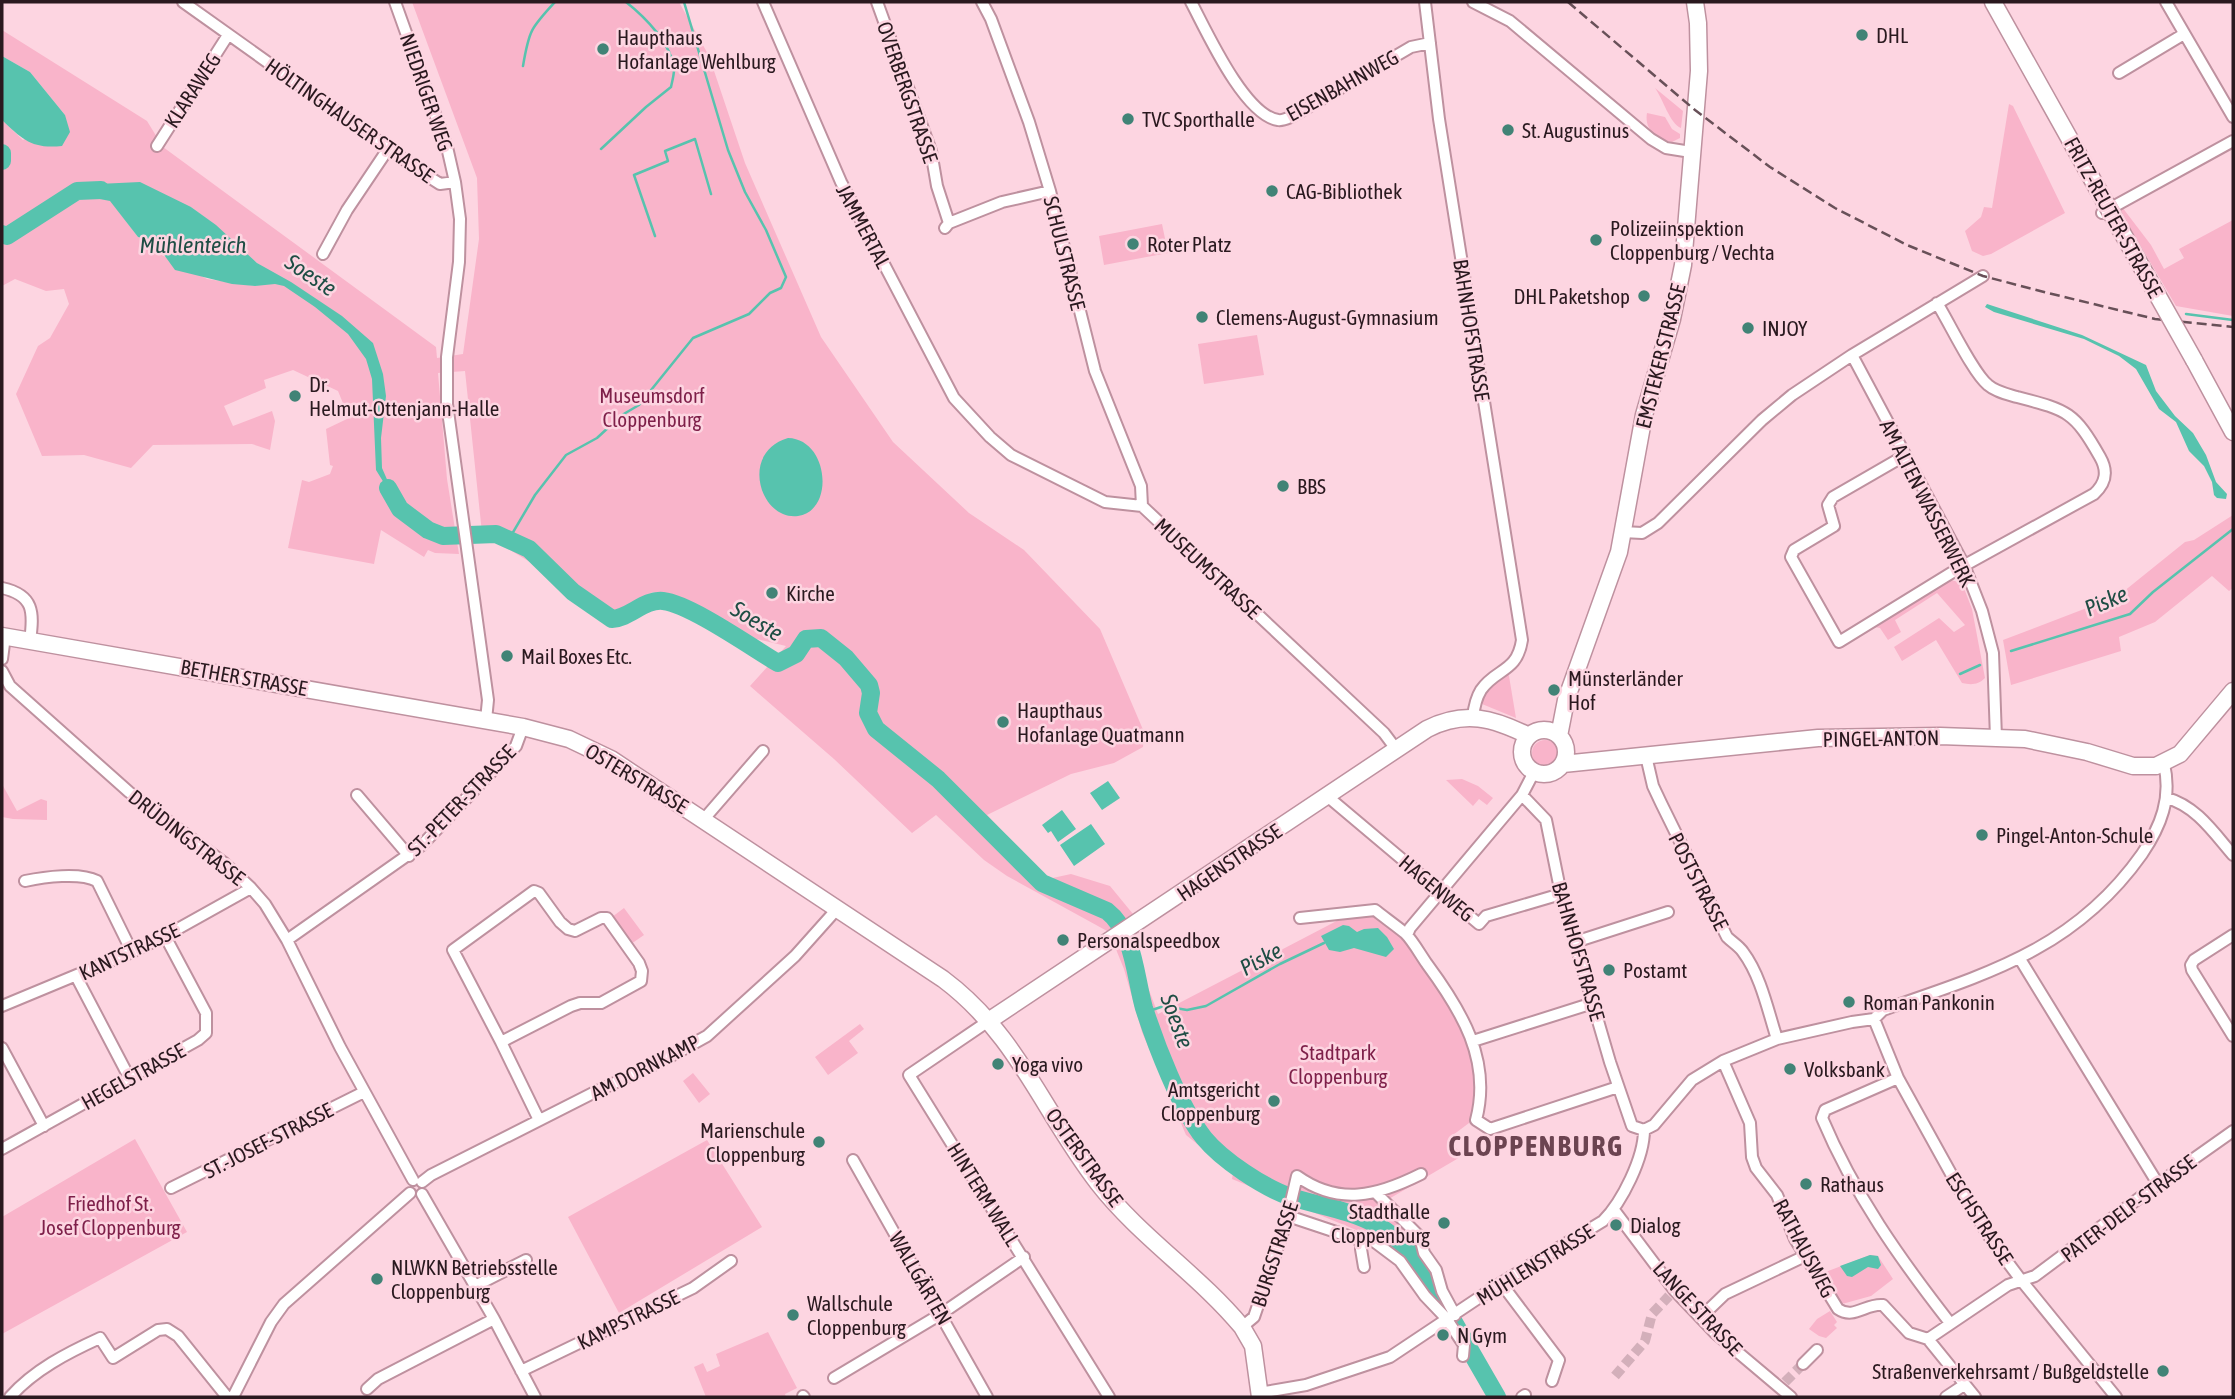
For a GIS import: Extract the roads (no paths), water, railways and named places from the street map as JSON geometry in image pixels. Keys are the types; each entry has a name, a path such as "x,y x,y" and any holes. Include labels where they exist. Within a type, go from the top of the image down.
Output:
{"street":[{"name":"HÖLTINGHAUSER STRASSE","path":"183,2 440,184 455,183 460,219 460,262 447,357 447,404 488,700 486,720"},
{"name":"NIEDRIGER WEG","path":"395,2 447,146 455,183"},
{"name":"JAMMERTAL","path":"763,2 841,182 954,398 990,437"},
{"name":"OVERBERGSTRASSE","path":"877,2 931,151 947,226 1002,202 1050,191"},
{"name":"SCHULSTRASSE","path":"982,2 991,19 1050,191 1095,372 1142,486 1142,506"},
{"name":"EISENBAHNWEG","path":"1191,2 1228,72 1268,118 1281,121 1411,47 1430,43"},
{"name":"BAHNHOFSTRASSE","path":"1425,2 1458,243 1522,640 1518,658 1480,691 1480,719"},
{"path":"1473,2 1510,21 1651,139 1666,148 1691,152"},
{"name":"EMSTEKER STRASSE","path":"1552,733 1614,572 1644,415 1672,319 1683,265 1699,71 1695,2"},
{"name":"FRITZ-REUTER-STRASSE","path":"1993,2 2233,432"},
{"path":"2166,2 2233,117"},
{"path":"2119,74 2184,34"},
{"name":"KLARAWEG","path":"157,146 228,35"},
{"path":"2102,213 2233,141"},
{"path":"323,254 347,210 388,149"},
{"path":"1623,532 1642,533 1658,523 1762,420 1792,395 1852,355 1983,276"},
{"path":"1904,456 1833,497 1828,505 1835,526 1794,550 1791,557 1839,642 1964,565 2094,494 2104,483 2106,470 2085,431 2072,415 1989,387 1979,376 1937,303"},
{"name":"AM ALTEN WASSERWERK","path":"1852,355 1964,565 1982,611 1993,653 1996,738"},
{"name":"MUSEUMSTRASSE","path":"990,437 1011,455 1105,502 1142,506 1378,726 1396,749"},
{"path":"2,588 16,591 30,606 33,619 30,641"},
{"path":"2,659 3,636"},
{"name":"BETHER STRASSE","path":"3,636 486,720"},
{"name":"DRÜDINGSTRASSE","path":"2,671 10,686 129,792 223,862 265,904 287,940 364,1092 417,1181"},
{"path":"1644,1130 1654,1125 1692,1080 1723,1061 1777,1040 1874,1019 1882,1010 2020,959 2077,924 2113,891 2159,825 2167,798 2164,764 2180,754 2233,691"},
{"name":"HAGENSTRASSE","path":"990,1020 1437,724 1456,718 1480,719 1514,729 1526,741"},
{"name":"OSTERSTRASSE","path":"486,720 569,739 604,755 943,979 974,1003 990,1020 1020,1062 1107,1194 1242,1327 1253,1346 1259,1395"},
{"name":"ST.-PETER-STRASSE","path":"287,940 409,856 450,817 516,746 523,727"},
{"path":"1552,733 1564,742 1565,758 1552,773 1534,772 1526,764 1526,741 1552,733"},
{"name":"PINGEL-ANTON","path":"1565,758 1597,761 1818,738 1870,736 1996,738 2048,744 2145,767 2164,764"},
{"name":"OSTERSTRASSE","path":"704,819 762,751"},
{"name":"POSTSTRASSE","path":"1646,755 1653,786 1665,814 1727,937 1748,959 1777,1040"},
{"path":"1407,935 1440,891 1522,795 1534,772"},
{"path":"357,795 409,856"},
{"name":"BAHNHOFSTRASSE","path":"1522,795 1546,820 1561,894 1618,1087 1632,1126 1644,1130"},
{"name":"HAGENWEG","path":"1327,796 1479,925 1486,916 1561,894"},
{"path":"2167,798 2189,808 2207,824 2233,855"},
{"path":"25,881 89,877 97,881 132,953"},
{"name":"KANTSTRASSE","path":"2,1006 132,953 251,888"},
{"path":"501,1042 571,1006 601,1003 641,981 639,963 607,918 601,918 575,931 568,929 539,893 534,891 453,950 539,1120"},
{"name":"AM DORNKAMP","path":"417,1181 660,1062 707,1036 785,965 837,909"},
{"path":"1300,918 1375,910 1407,935 1458,1009 1473,1041 1479,1086 1476,1120 1490,1129 1618,1087"},
{"path":"1575,942 1668,912"},
{"path":"2233,934 2194,960 2191,965 2192,971 2233,1036"},
{"name":"HEGELSTRASSE","path":"2,1149 130,1079 206,1033 206,1013 165,936"},
{"path":"2020,959 2158,1184"},
{"path":"76,976 130,1079"},
{"path":"1473,1041 1592,1003"},
{"name":"ESCHSTRASSE","path":"1874,1019 1898,1078 1957,1186 1994,1244 2116,1397"},
{"name":"HINTERM WALL","path":"990,1020 909,1075 1109,1397"},
{"path":"2,1048 44,1126"},
{"name":"RATHAUSWEG","path":"1723,1061 1750,1123 1752,1157 1756,1168 1777,1195 1805,1256 1841,1312 1853,1314 1877,1304 1883,1305 1909,1333 1928,1339 1975,1397"},
{"path":"1898,1078 1830,1107 1822,1114 1837,1150 1879,1227 1950,1323"},
{"name":"ST.-JOSEF-STRASSE","path":"171,1188 364,1092"},
{"name":"MÜHLENSTRASSE","path":"1259,1395 1306,1385 1390,1357 1501,1283 1603,1221 1614,1210 1639,1159 1644,1130"},
{"name":"PATER-DELP-STRASSE","path":"1928,1339 2008,1285 2035,1276 2233,1131"},
{"name":"WALLGÄRTEN","path":"853,1160 987,1397"},
{"path":"1421,1174 1375,1192 1420,1237 1424,1253 1434,1270 1464,1345 1463,1356"},
{"name":"BURGSTRASSE","path":"1242,1327 1254,1317 1289,1212 1297,1176 1338,1196 1375,1192"},
{"path":"417,1181 408,1187 416,1194 475,1286 535,1397"},
{"path":"233,1397 271,1322 284,1304 416,1194"},
{"name":"LANGE STRASSE","path":"1614,1210 1672,1294 1701,1317 1715,1333 1783,1385 1791,1397"},
{"path":"1289,1212 1363,1241 1372,1240 1400,1261 1412,1274 1425,1296 1451,1317"},
{"path":"1363,1241 1361,1249 1364,1267"},
{"path":"1701,1317 1725,1294 1805,1256"},
{"path":"834,1378 941,1314 1024,1257"},
{"path":"475,1286 526,1260"},
{"name":"KAMPSTRASSE","path":"521,1371 692,1288 731,1261"},
{"path":"1412,1274 1434,1270"},
{"path":"1501,1283 1559,1360 1552,1381"},
{"path":"367,1389 379,1379 494,1319"},
{"path":"10,1397 37,1373 67,1353 100,1338 113,1358 158,1330 167,1329 178,1336 228,1397"},
{"path":"1803,1364 1817,1350"},
{"path":"1946,1397 1964,1385"}],"water":[{"path":"2,56 30,72 65,115 70,132 62,146 43,146 29,142 2,120"},
{"name":"Mühlenteich","path":"140,182 191,207 216,225 257,263 342,316 373,343 383,374 386,396 381,438 382,468 400,509 376,470 372,379 366,359 348,334 284,286 232,284 175,270 154,241 138,237 110,201 79,195 78,188"},
{"path":"1987,304 2082,335 2146,365 2156,391 2175,416 2193,433 2206,455 2216,482 2227,494 2226,499 2214,495 2212,482 2204,466 2189,451 2176,422 2159,409 2136,369 2119,356 2084,339 1994,312 1985,307"},
{"path":"788,438 802,441 812,450 819,462 822,476 818,502 810,511 798,516 785,515 774,508 765,497 760,484 764,457 773,446"},
{"path":"1108,781 1120,798 1102,810 1090,793"},
{"path":"1062,810 1076,829 1058,842 1051,831 1048,833 1042,825"},
{"path":"1091,824 1105,844 1074,866 1060,845"},
{"path":"1343,925 1357,932 1378,928 1394,949 1386,957 1354,948 1340,952 1329,950 1321,936"},
{"path":"1870,1255 1878,1256 1881,1265 1878,1269 1868,1267 1852,1277 1847,1276 1840,1266"}],"waterway":[{"path":"523,66 532,30 555,2"},
{"path":"601,149 671,87 673,76 672,60 663,41 649,23 626,2"},
{"path":"509,539 535,495 566,455 597,438 622,415 639,405 693,338 749,314 770,293 781,288 786,277 728,150 684,2"},
{"path":"655,236 634,175 668,161 665,151 695,139 711,194"},
{"name":"Soeste","path":"2,153 2,161"},
{"name":"Soeste","path":"2,234 7,236 77,191 101,190"},
{"path":"2186,314 2233,320"},
{"name":"Soeste","path":"388,488 400,509 428,530 443,536 496,534 529,549 573,592 612,619 650,603 663,601 704,618 778,663 796,654 806,639 821,638 846,658 869,685 871,693 868,713 876,729 938,779 1042,883 1107,911 1116,920 1128,942 1144,1008 1162,1057 1186,1110 1204,1138 1232,1164 1269,1187 1291,1197 1357,1216 1390,1234 1411,1255 1429,1279 1497,1397"},
{"name":"Piske","path":"2011,651 2130,614 2153,592 2233,529"},
{"name":"Piske","path":"1960,674 1980,665"},
{"name":"Piske","path":"1146,1012 1164,1006 1187,1010 1206,1006 1280,964 1324,943"}],"tunnel":[{"path":"1615,1376 1645,1341 1652,1314 1669,1296"},
{"path":"1785,1382 1803,1364"}],"railway":[{"path":"1568,2 1695,110 1770,167 1835,208 1907,245 1983,276 2044,292 2155,319 2233,327"}],"place":[{"name":"DHL","path":"1862,35"},
{"name":"Haupthaus Hofanlage Wehlburg","path":"603,49"},
{"name":"TVC Sporthalle","path":"1128,119"},
{"name":"St. Augustinus","path":"1508,130"},
{"name":"CAG-Bibliothek","path":"1272,191"},
{"name":"Polizeiinspektion Cloppenburg / Vechta","path":"1596,240"},
{"name":"Roter Platz","path":"1133,244"},
{"name":"DHL Paketshop","path":"1644,296"},
{"name":"Clemens-August-Gymnasium","path":"1202,317"},
{"name":"INJOY","path":"1748,328"},
{"name":"Dr. Helmut-Ottenjann-Halle","path":"295,396"},
{"name":"BBS","path":"1283,486"},
{"name":"Kirche","path":"772,593"},
{"name":"Mail Boxes Etc.","path":"507,656"},
{"name":"Münsterländer Hof","path":"1554,690"},
{"name":"Haupthaus Hofanlage Quatmann","path":"1003,722"},
{"name":"Pingel-Anton-Schule","path":"1982,835"},
{"name":"Personalspeedbox","path":"1063,940"},
{"name":"Postamt","path":"1609,970"},
{"name":"Roman Pankonin","path":"1849,1002"},
{"name":"Yoga vivo","path":"998,1064"},
{"name":"Volksbank","path":"1790,1069"},
{"name":"Amtsgericht Cloppenburg","path":"1274,1101"},
{"name":"Marienschule Cloppenburg","path":"819,1142"},
{"name":"Rathaus","path":"1806,1184"},
{"name":"Stadthalle Cloppenburg","path":"1444,1223"},
{"name":"Dialog","path":"1616,1225"},
{"name":"NLWKN Betriebsstelle Cloppenburg","path":"377,1279"},
{"name":"Wallschule Cloppenburg","path":"793,1315"},
{"name":"N Gym","path":"1443,1335"},
{"name":"Straßenverkehrsamt / Bußgeldstelle","path":"2163,1371"}],"district":[{"name":"CLOPPENBURG","path":"1536,1146"}],"park label":[{"name":"Museumsdorf Cloppenburg","path":"652,407"},
{"name":"Stadtpark Cloppenburg","path":"1338,1064"},
{"name":"Friedhof St. Josef Cloppenburg","path":"110,1215"}]}
